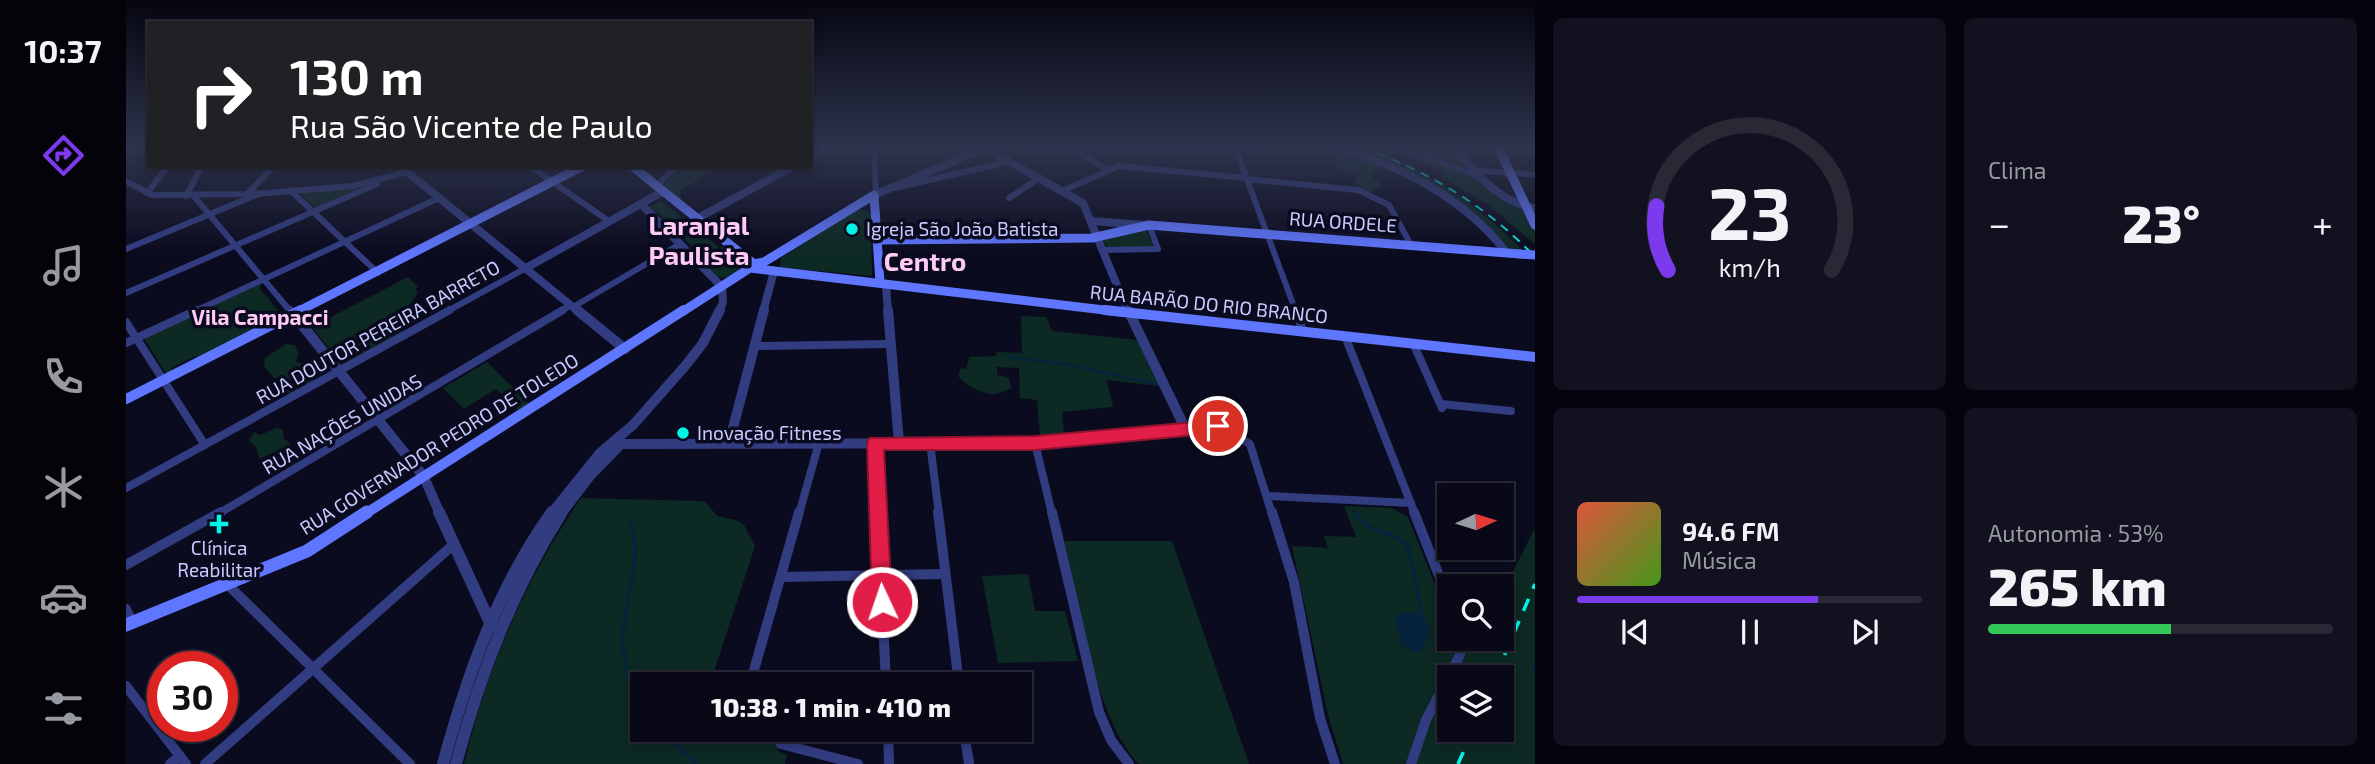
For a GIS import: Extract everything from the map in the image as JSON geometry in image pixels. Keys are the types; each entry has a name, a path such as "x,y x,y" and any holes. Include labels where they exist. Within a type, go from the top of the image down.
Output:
{"main road":[{"path":"126,399 553,183"},
{"path":"652,183 754,265"},
{"path":"1517,183 1532,208 1534,223"},
{"name":"RUA GOVERNADOR PEDRO DE TOLEDO","path":"128,619 229,584 307,551 754,265 774,256 878,193"},
{"path":"878,193 876,213 879,281"},
{"path":"856,206 868,207 876,213"},
{"name":"RUA ORDELE","path":"877,240 1098,237 1149,225 1535,255"},
{"path":"774,256 774,271"},
{"name":"RUA BARÃO DO RIO BRANCO","path":"754,265 774,271 879,281 1129,313 1535,357"}],"street":[{"path":"129,183 161,197 360,187"},
{"path":"147,193 155,183"},
{"path":"189,195 195,183"},
{"path":"249,192 258,183"},
{"path":"126,293 313,212 360,187 375,183"},
{"path":"420,183 625,349"},
{"path":"553,183 610,222"},
{"path":"659,189 664,183"},
{"path":"696,219 763,183"},
{"path":"877,183 878,193 910,183"},
{"path":"1009,198 1031,183"},
{"path":"1047,183 1082,202 1129,313 1185,428"},
{"path":"1062,191 1080,183"},
{"path":"1248,183 1303,331"},
{"path":"1284,183 1358,190 1389,205 1411,245"},
{"path":"1420,183 1445,195 1478,219 1507,253"},
{"path":"1486,183 1505,200 1532,208"},
{"path":"1491,188 1498,183"},
{"name":"RUA DOUTOR PEREIRA BARRETO","path":"126,488 641,205 659,189"},
{"path":"290,190 378,273"},
{"path":"126,249 267,191"},
{"path":"189,195 236,245 424,477 453,545 494,627 456,764"},
{"path":"126,343 439,198"},
{"path":"443,764 464,693 494,627 513,576 591,463 624,443 705,342 722,303 722,286 641,205"},
{"path":"1091,221 1149,225 1158,249 1103,250"},
{"name":"RUA NAÇÕES UNIDAS","path":"126,565 680,244"},
{"path":"729,443 774,271"},
{"path":"879,281 889,344 898,443"},
{"path":"126,322 205,445"},
{"path":"1345,336 1439,574"},
{"path":"1413,343 1442,406 1511,411"},
{"path":"754,346 889,344"},
{"path":"624,443 1035,443 1218,426 1248,442 1268,496 1294,582 1320,718 1335,764"},
{"path":"753,672 819,443"},
{"path":"875,443 885,672"},
{"path":"930,443 957,672"},
{"path":"1035,443 1099,712 1111,740 1129,764"},
{"path":"1268,496 1411,503"},
{"path":"205,764 453,545"},
{"path":"781,577 945,574"},
{"path":"229,584 410,764"},
{"path":"1411,764 1426,720 1459,651"},
{"path":"126,686 183,760 170,764"},
{"path":"888,742 889,764"},
{"path":"966,742 969,764"},
{"path":"781,744 858,764"}],"green space":[{"path":"665,183 693,183 681,190 680,201 662,186"},
{"path":"1355,183 1383,184 1370,193 1356,186"},
{"path":"1417,183 1440,184 1487,217 1523,251 1510,249 1460,203"},
{"path":"1450,183 1482,183 1495,196 1523,210 1535,228 1535,244 1488,205"},
{"path":"358,186 360,188 316,208 299,193"},
{"path":"661,201 720,248 723,246 744,267 727,278 717,277 701,260 703,258 659,213 648,207"},
{"path":"858,209 868,211 871,215 872,276 779,267 782,257"},
{"path":"1146,230 1154,247 1108,248 1103,240"},
{"path":"408,277 418,287 415,289 418,293 407,308 408,313 395,320 405,331 342,365 312,327"},
{"path":"261,283 260,289 267,297 272,294 268,298 280,313 285,309 288,313 205,356 195,356 170,369 177,370 166,374 144,338"},
{"path":"1021,316 1046,317 1052,331 1137,340 1159,386 1107,380 1113,407 1062,412 1064,434 1040,436 1037,400 1020,398 1019,368 997,367 997,375 1008,377 1012,388 996,394 974,388 958,375 961,368 966,369 969,357 996,356 997,352 1022,353"},
{"path":"286,344 295,345 299,353 296,362 309,364 314,381 291,393 284,393 284,380 274,378 264,366 265,358"},
{"path":"487,362 530,404 519,411 496,389 464,409 443,388"},
{"path":"277,428 283,430 284,439 291,444 260,459 256,447 249,441 254,432 260,435"},
{"path":"581,498 706,502 717,516 736,520 744,525 755,546 714,672 630,672 630,742 779,742 778,751 787,755 785,764 464,764 484,693 510,625 561,529"},
{"path":"1344,506 1392,508 1408,517 1437,590 1437,651 1514,651 1514,574 1512,574 1535,528 1535,764 1343,764 1328,715 1292,546 1328,548 1324,536 1356,537"},
{"path":"1064,541 1172,541 1249,764 1139,764 1124,744 1100,690"},
{"path":"1028,574 1035,611 1065,611 1078,661 998,663 982,576"}],"water":[{"path":"1415,612 1422,615 1431,632 1420,651 1413,652 1401,645 1395,618 1400,613"}],"waterway":[{"path":"1008,357 1071,365 1156,384"},
{"path":"1355,512 1367,525 1408,546 1422,615"},
{"path":"630,520 635,551 623,651 630,679"},
{"path":"1533,667 1535,672"},
{"path":"673,742 696,764"}],"railway":[{"path":"1439,183 1497,221 1535,257"},
{"path":"1500,665 1535,584"},
{"path":"1458,764 1468,742"}],"place":[{"name":"Igreja São João Batista","path":"852,229"},
{"name":"Inovação Fitness","path":"683,433"},
{"name":"Clínica Reabilitar","path":"219,524"}],"district":[{"name":"Laranjal Paulista","path":"699,241"},
{"name":"Centro","path":"925,262"},
{"name":"Vila Campacci","path":"260,318"}],"route":[{"path":"882,602 875,443 1035,443 1218,426"}]}
